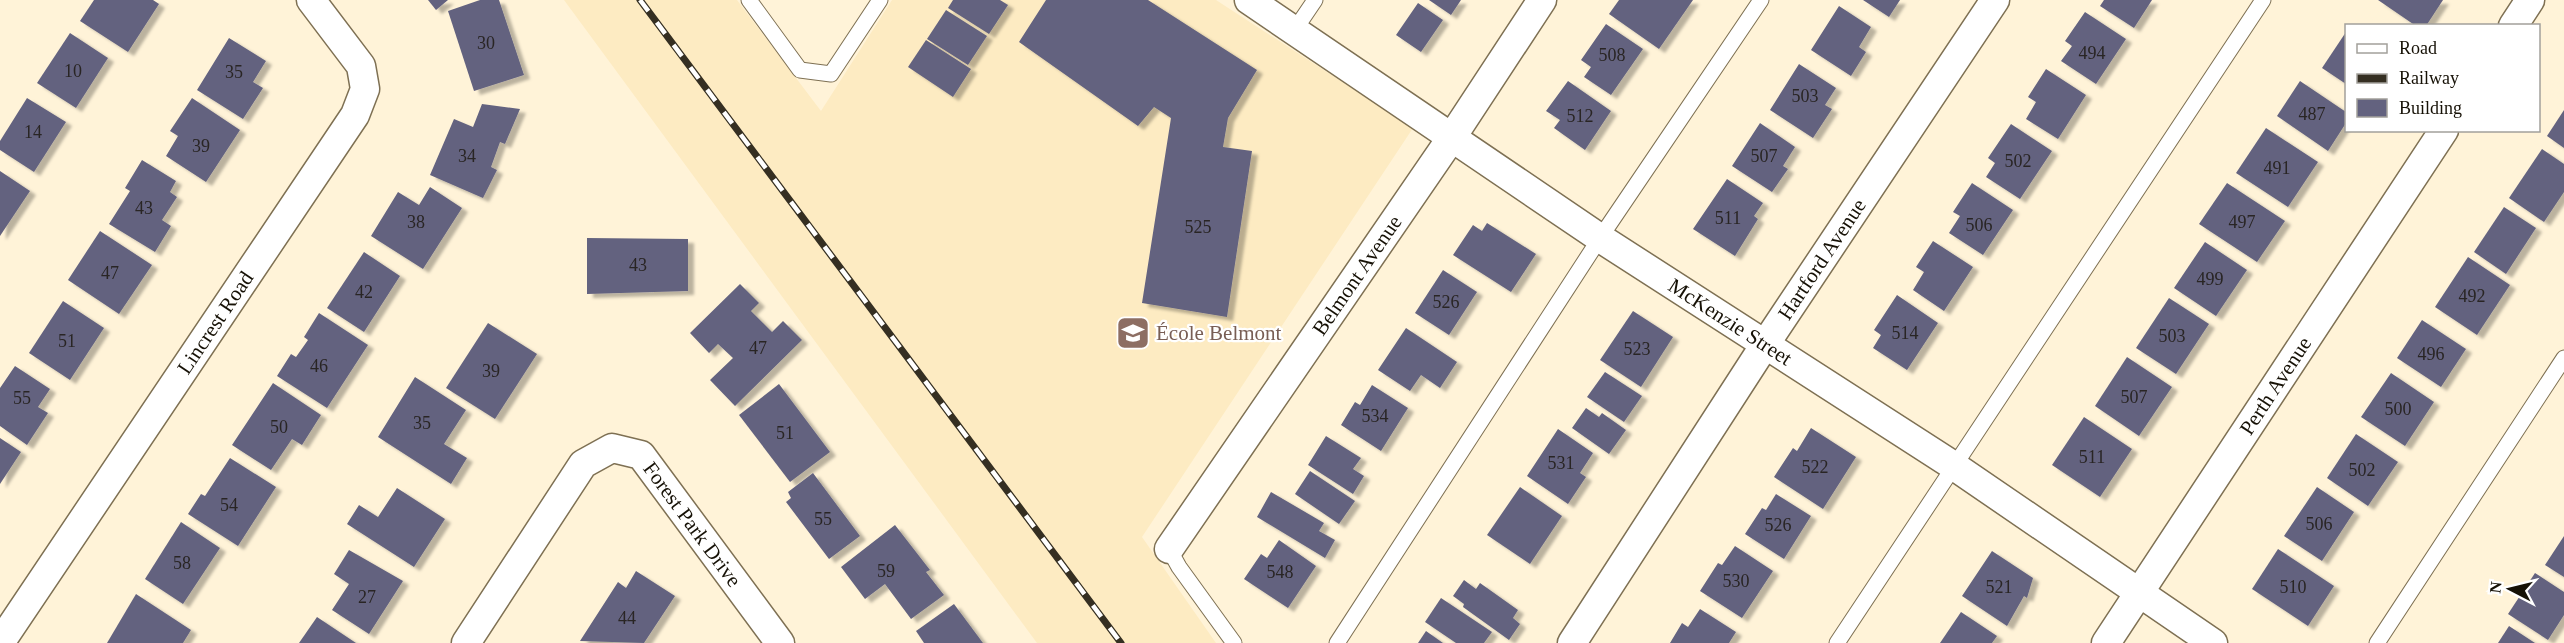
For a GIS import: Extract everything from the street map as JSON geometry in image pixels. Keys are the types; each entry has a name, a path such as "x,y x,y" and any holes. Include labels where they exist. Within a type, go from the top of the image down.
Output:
{"street":[{"name":"Lincrest Road","path":"0,643 355,115 364,89 361,66 310,0"},
{"name":"McKenzie Street","path":"1249,0 1600,238 1954,466 2213,643"},
{"name":"Belmont Avenue","path":"1169,549 1452,137 1542,0"},
{"name":"Hartford Avenue","path":"1572,643 1766,343 1995,0"},
{"path":"2514,24 2530,0"},
{"name":"Perth Avenue","path":"2106,643 2443,132"},
{"name":"Forest Park Drive","path":"466,643 583,464 612,448 642,455 780,643"}],"lane":[{"path":"749,0 800,70 831,74 880,0"},
{"path":"1294,31 1315,0"},
{"path":"1337,643 1600,238 1761,0"},
{"path":"1837,643 2263,0"},
{"path":"2377,643 2564,358"},
{"path":"1169,549 1179,567 1234,643"}],"shaded area":[{"name":"École Belmont","path":"564,0 737,0 821,111 892,0 1216,0 1413,128 1142,537 1216,643 1037,643"}],"building":[{"path":"94,0 153,0 159,4 128,52 80,21"},
{"path":"428,0 448,0 436,10"},
{"path":"480,0 499,0 524,75 474,91 448,11"},
{"path":"953,0 1000,0 1008,5 989,34 948,8"},
{"path":"1046,0 1148,0 1257,70 1228,118 1223,147 1252,151 1227,317 1142,303 1171,118 1154,107 1138,126 1019,42"},
{"path":"1429,0 1461,0 1451,15"},
{"path":"1619,0 1693,0 1659,49 1609,14"},
{"path":"1863,0 1900,0 1889,17"},
{"path":"2104,0 2152,0 2134,28 2100,6"},
{"path":"2378,0 2443,0 2427,24 2413,24"},
{"path":"1418,3 1443,20 1421,52 1396,35"},
{"path":"1839,6 1871,27 1859,47 1866,52 1851,76 1811,50"},
{"path":"946,10 987,36 968,65 927,39"},
{"path":"2085,12 2126,39 2096,84 2061,61 2072,46 2065,41"},
{"path":"1606,24 1643,49 1611,95 1584,77 1591,67 1581,60"},
{"path":"70,33 108,58 76,108 37,83"},
{"path":"2345,34 2345,83 2322,68"},
{"path":"229,38 266,61 253,82 263,88 243,119 197,90"},
{"path":"926,40 971,69 953,97 908,67"},
{"path":"1799,64 1836,88 1825,105 1832,109 1813,138 1770,110"},
{"path":"2046,69 2086,95 2058,139 2026,119 2036,102 2028,97"},
{"path":"1568,81 1611,111 1585,150 1554,128 1560,120 1546,111"},
{"path":"2300,81 2345,111 2345,125 2328,151 2277,116"},
{"path":"27,98 66,122 34,172 0,150 0,141"},
{"path":"192,98 240,130 206,182 166,156 178,136 170,131"},
{"path":"482,104 520,109 505,144 500,142 491,167 497,170 483,198 430,175 454,119 473,127"},
{"path":"2564,110 2564,148 2547,136"},
{"path":"1760,123 1795,147 1783,166 1788,169 1772,192 1732,166"},
{"path":"2011,124 2052,151 2020,199 1986,177 1995,163 1988,158"},
{"path":"2266,128 2318,162 2288,207 2236,173"},
{"path":"2542,149 2564,164 2564,192 2544,222 2509,198"},
{"path":"142,160 176,181 170,192 177,197 162,220 171,226 155,252 109,224 130,191 125,188"},
{"path":"0,171 30,191 0,236"},
{"path":"1727,179 1763,203 1754,216 1758,219 1735,256 1693,229"},
{"path":"1972,183 2013,210 1983,255 1949,233 1960,216 1953,212"},
{"path":"2227,183 2285,221 2257,262 2199,224"},
{"path":"430,187 462,208 423,269 371,236 398,192 419,205"},
{"path":"2504,207 2536,228 2506,274 2474,252"},
{"path":"1487,223 1536,254 1511,292 1453,255 1473,225 1482,231"},
{"path":"100,231 152,265 119,314 68,280"},
{"path":"587,238 688,239 688,291 587,294"},
{"path":"1933,241 1973,267 1944,311 1913,290 1924,272 1916,267"},
{"path":"2205,242 2247,270 2216,316 2174,288"},
{"path":"364,252 400,276 364,332 327,308"},
{"path":"2468,257 2510,285 2477,335 2435,307"},
{"path":"1443,270 1477,292 1449,335 1415,313"},
{"path":"740,284 759,303 751,311 772,332 783,321 802,340 735,406 710,380 733,358 718,344 709,353 690,333"},
{"path":"1897,295 1938,323 1907,370 1873,348 1881,335 1874,330"},
{"path":"2169,298 2209,324 2176,374 2136,348"},
{"path":"63,301 104,328 70,380 29,353"},
{"path":"1633,311 1673,337 1641,387 1600,360"},
{"path":"319,313 368,345 327,408 277,376 291,354 296,357 308,340 304,337"},
{"path":"2422,320 2466,349 2441,387 2397,358"},
{"path":"488,323 537,354 495,419 446,388"},
{"path":"1406,328 1457,362 1440,388 1421,375 1410,391 1378,370"},
{"path":"2127,357 2172,387 2139,436 2095,406"},
{"path":"15,366 50,389 38,407 48,413 27,445 0,426 0,388"},
{"path":"1605,372 1642,396 1624,422 1587,397"},
{"path":"2391,373 2434,402 2405,446 2361,417"},
{"path":"415,377 466,410 444,444 467,458 451,484 378,437"},
{"path":"273,383 321,415 302,445 292,439 271,470 232,445"},
{"path":"779,384 830,452 790,482 739,415"},
{"path":"1372,385 1408,408 1381,451 1341,425 1355,402 1360,405"},
{"path":"1586,408 1599,417 1602,413 1626,430 1609,454 1572,428"},
{"path":"2084,417 2132,449 2100,497 2052,465"},
{"path":"1811,428 1856,457 1823,509 1774,477 1793,448 1797,451"},
{"path":"1558,429 1593,453 1580,473 1586,477 1568,504 1527,476"},
{"path":"2356,434 2398,462 2368,506 2327,478"},
{"path":"1326,436 1361,458 1353,469 1364,476 1353,494 1308,465"},
{"path":"0,438 21,452 0,484"},
{"path":"230,458 276,487 238,546 188,514 201,494 205,496"},
{"path":"1310,471 1355,501 1339,524 1295,494"},
{"path":"813,473 860,536 829,559 786,502 791,498 788,492"},
{"path":"1520,487 1562,516 1530,564 1487,535"},
{"path":"2317,487 2354,512 2322,561 2284,536"},
{"path":"397,488 445,519 414,567 347,524 359,505 378,517"},
{"path":"1271,492 1324,523 1319,531 1335,540 1325,558 1257,517"},
{"path":"1776,494 1811,516 1784,559 1745,534 1762,508 1766,510"},
{"path":"181,522 220,548 183,604 145,579"},
{"path":"895,525 930,570 926,572 944,595 911,619 885,584 865,599 841,567"},
{"path":"2564,536 2564,577 2545,565"},
{"path":"1279,540 1316,566 1288,608 1244,579 1261,554 1267,558"},
{"path":"1735,546 1773,571 1742,618 1700,591 1718,563 1722,565"},
{"path":"2278,549 2334,586 2308,626 2252,589"},
{"path":"349,550 403,581 369,634 332,610 349,584 334,574"},
{"path":"1992,551 2033,578 2027,598 2024,596 2007,626 1962,596"},
{"path":"636,571 675,596 644,643 580,641 618,582 626,588"},
{"path":"2535,573 2564,592 2564,615 2548,640 2508,614"},
{"path":"1464,580 1476,589 1480,583 1518,610 1513,618 1520,624 1509,640 1463,607 1464,604 1453,596"},
{"path":"136,594 191,630 183,643 107,643"},
{"path":"1441,598 1492,632 1484,643 1456,643 1425,622"},
{"path":"954,604 983,643 924,643 916,631"},
{"path":"1700,609 1736,632 1729,643 1670,643 1682,623 1688,627"},
{"path":"1961,612 1997,636 1992,643 1940,643"},
{"path":"317,617 356,643 299,643"},
{"path":"2509,626 2535,643 2498,643"},
{"path":"1426,631 1443,643 1418,643"}],"railway":[{"path":"640,0 1121,643"}],"place":[{"name":"École Belmont","path":"1133,333"}]}
